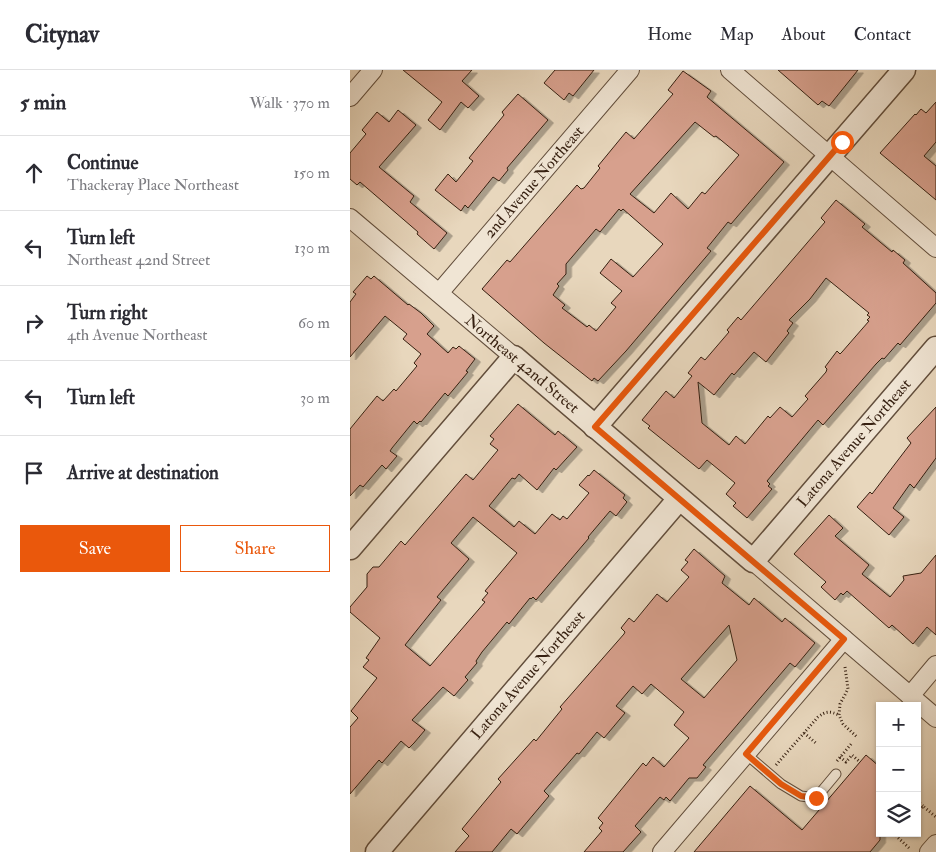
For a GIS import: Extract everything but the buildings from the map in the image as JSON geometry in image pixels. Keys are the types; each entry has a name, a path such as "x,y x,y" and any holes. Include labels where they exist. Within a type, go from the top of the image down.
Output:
{"street":[{"path":"350,97 374,70"},
{"name":"2nd Avenue Northeast","path":"439,293 630,70"},
{"path":"730,70 936,248"},
{"path":"595,427 904,70"},
{"name":"Northeast 42nd Street","path":"353,227 439,293 936,718"},
{"name":"Latona Avenue Northeast","path":"753,561 936,348"},
{"path":"350,548 514,357"},
{"name":"Latona Avenue Northeast","path":"377,852 679,499"},
{"path":"662,852 844,639"},
{"path":"910,696 936,666"},
{"path":"929,852 936,844"}],"lane":[{"path":"746,754 781,784 801,796 816,798 836,774"}],"path":[{"path":"846,667 848,689 840,704 839,715 843,724 857,737"},
{"path":"774,767 824,712 830,711 839,715"},
{"path":"805,734 817,744"},
{"path":"852,742 839,759 846,762 852,755 860,762"},
{"path":"921,808 923,806 936,817"},
{"path":"897,837 909,848"}],"route":[{"path":"816,798 801,796 781,784 746,754 844,639 595,427 842,142"}]}
